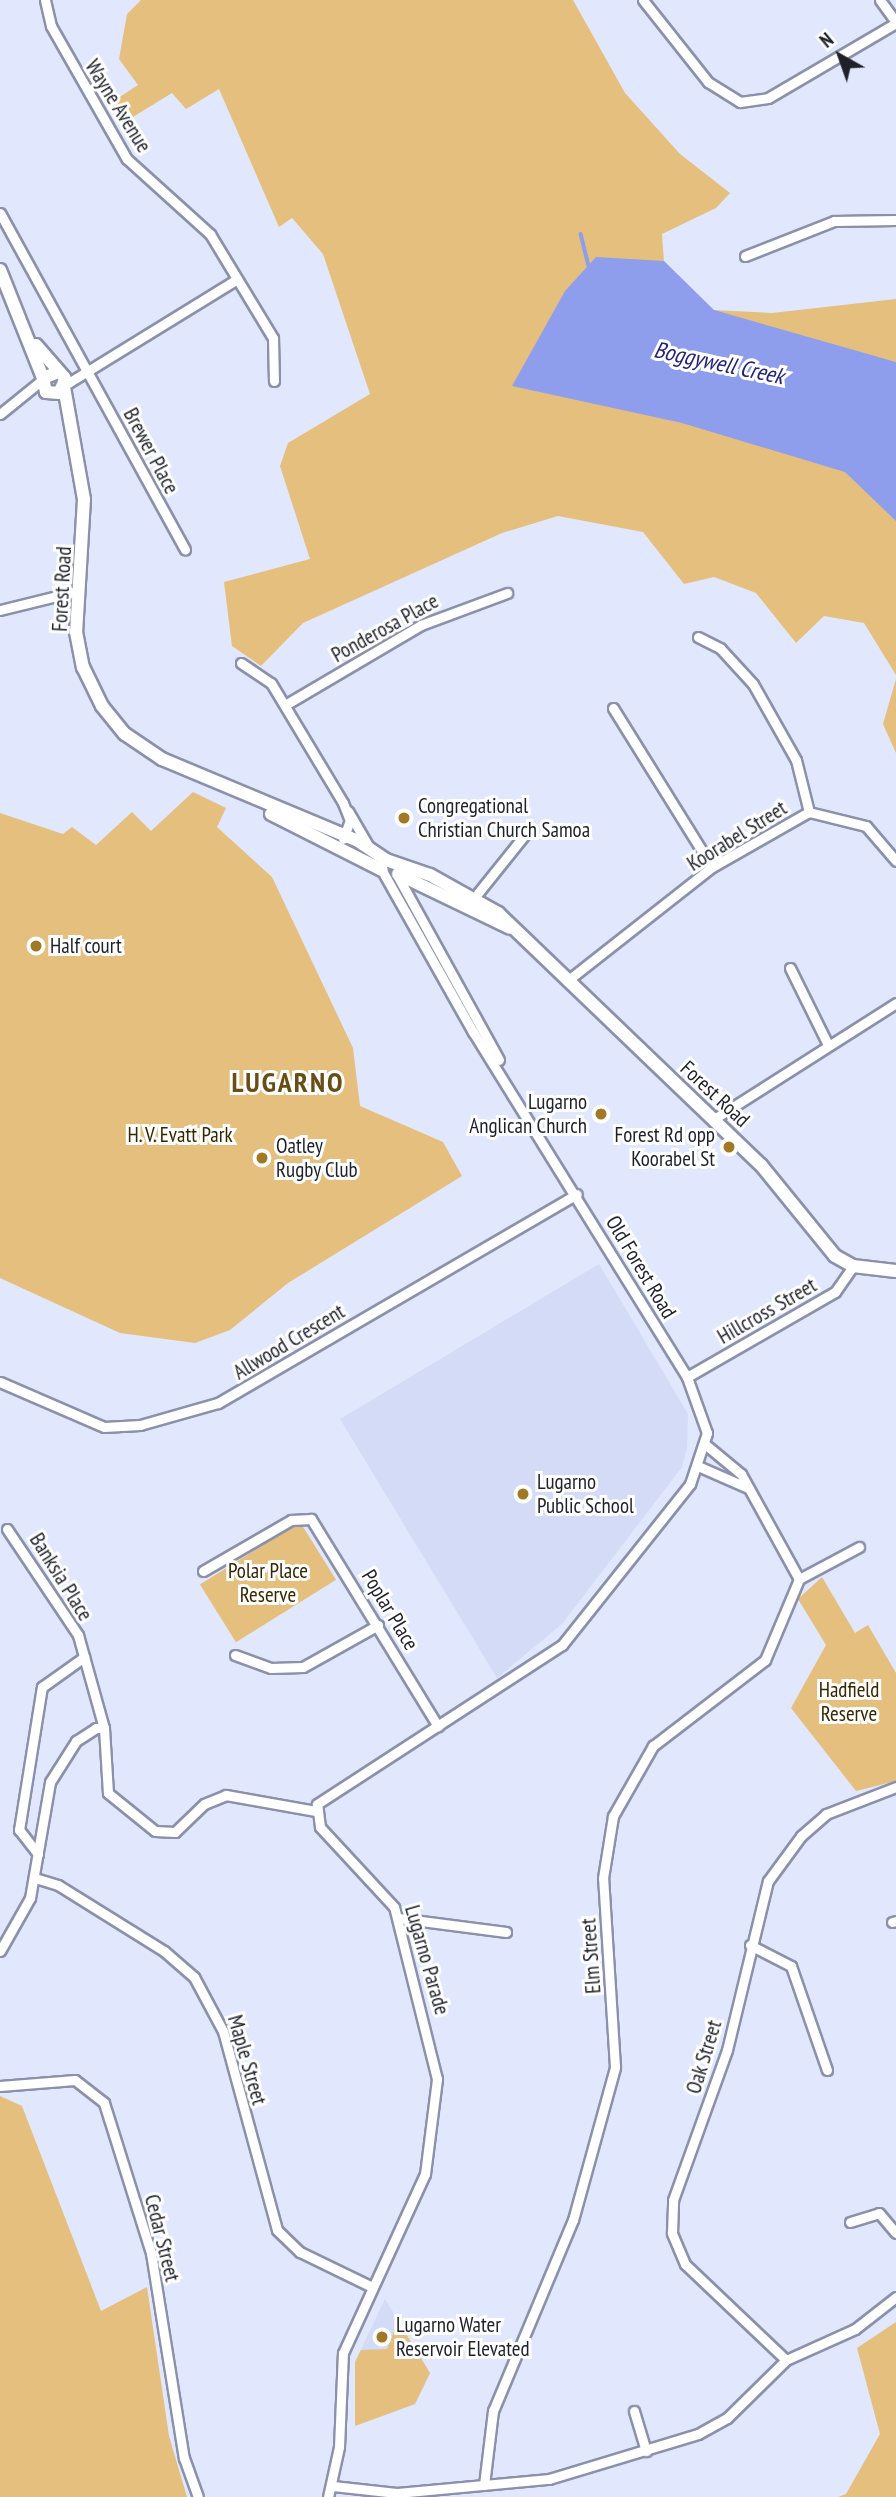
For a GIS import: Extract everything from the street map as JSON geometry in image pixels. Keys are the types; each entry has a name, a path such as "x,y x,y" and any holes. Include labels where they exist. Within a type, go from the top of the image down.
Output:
{"street":[{"name":"Wayne Avenue","path":"45,0 51,26 127,159 210,234 273,338 274,381"},
{"path":"643,0 708,82 740,102 768,98 896,23 880,0"},
{"path":"0,213 87,369"},
{"path":"745,257 834,221 896,220"},
{"name":"Forest Road","path":"0,270 32,339 46,386 70,425"},
{"path":"0,414 26,395 87,369 237,279"},
{"name":"Forest Road","path":"32,339 62,380 84,499 78,591 80,655 102,706 140,746 206,780 343,840 370,849 390,869 474,898 510,928 714,1119 767,1171 829,1250 853,1266"},
{"name":"Brewer Place","path":"87,369 185,549"},
{"path":"46,386 62,380"},
{"path":"0,610 78,591"},
{"name":"Ponderosa Place","path":"285,705 421,625 507,593"},
{"path":"698,637 720,648 753,684 796,760 809,812"},
{"path":"241,663 271,683 370,849"},
{"path":"613,708 712,867"},
{"path":"343,840 347,810"},
{"name":"Koorabel Street","path":"567,981 712,867 809,812 866,826 896,861"},
{"path":"474,898 526,833"},
{"name":"Forest Road","path":"343,840 390,869 510,928"},
{"name":"Old Forest Road","path":"390,869 516,1093 687,1377 704,1414 706,1445 700,1467"},
{"name":"Old Forest Road","path":"390,869 473,1032 516,1093"},
{"path":"407,901 419,883"},
{"path":"790,968 827,1043"},
{"path":"714,1119 827,1043 896,1003"},
{"name":"Allwood Crescent","path":"0,1382 104,1427 140,1425 218,1403 577,1194"},
{"path":"853,1266 896,1271"},
{"name":"Hillcross Street","path":"687,1377 835,1292 853,1266"},
{"path":"706,1445 741,1474 799,1579 859,1547"},
{"path":"316,1811 329,1792 438,1726 562,1645 700,1467 750,1489"},
{"name":"Poplar Place","path":"203,1571 308,1513 322,1531 438,1726"},
{"name":"Banksia Place","path":"7,1529 30,1555 84,1657 104,1728 108,1793 155,1831 176,1832 204,1804 226,1795 316,1811"},
{"name":"Elm Street","path":"484,2485 491,2418 573,2220 615,2067 603,1878 613,1816 658,1740 765,1660 799,1579"},
{"path":"235,1655 271,1668 303,1667 378,1625"},
{"path":"38,1854 19,1830 42,1687 84,1657"},
{"path":"0,1951 23,1916 35,1878 50,1782 76,1741 104,1728"},
{"name":"Oak Street","path":"786,2360 691,2272 672,2233 673,2200 727,2050 750,1945 768,1881 801,1836 850,1801 896,1787"},
{"name":"Lugarno Parade","path":"316,1811 323,1830 386,1891 398,1918 433,2043 436,2092 425,2174 372,2287 341,2365 333,2486 328,2497"},
{"name":"Maple Street","path":"35,1878 58,1885 164,1951 194,1977 223,2031 277,2230 300,2252 372,2287"},
{"path":"398,1918 506,1932"},
{"path":"750,1945 791,1966 827,2070"},
{"name":"Cedar Street","path":"0,2086 66,2078 89,2087 104,2103 151,2253 184,2458 198,2497"},
{"path":"850,2222 879,2213 896,2233"},
{"path":"333,2486 397,2493 484,2485 564,2476 646,2451 718,2425 786,2360 855,2329 896,2297"},
{"path":"634,2411 646,2451"}],"shaded area":[{"name":"Lugarno Public School","path":"599,1264 688,1414 687,1448 682,1467 562,1624 497,1678 340,1419"},
{"path":"385,2299 430,2373 415,2404 355,2426 355,2362"}],"green space":[{"path":"141,0 573,0 625,93 680,154 730,193 716,208 662,234 664,262 713,310 772,313 896,299 896,362 848,350 896,475 896,675 864,623 824,616 796,643 756,593 714,577 684,584 643,532 558,516 502,533 303,623 261,666 232,646 224,582 310,559 280,466 288,443 370,394 323,254 292,218 279,227 219,89 186,109 172,93 123,123 109,104 138,85 119,59 127,14"},
{"path":"896,679 896,753 883,724"},
{"name":"H. V. Evatt Park","path":"193,792 226,808 217,827 272,877 353,1048 360,1106 443,1142 462,1176 288,1283 230,1330 195,1343 120,1333 0,1278 0,813 63,834 72,827 96,845 132,812 151,831"},
{"name":"Polar Place Reserve","path":"300,1522 336,1580 236,1642 200,1585"},
{"name":"Hadfield Reserve","path":"822,1577 855,1633 868,1625 896,1673 896,1781 856,1791 791,1708 826,1645 798,1599"},
{"path":"0,2096 22,2106 101,2311 147,2287 169,2436 187,2497 0,2497"},
{"path":"398,2321 430,2373 415,2404 355,2426 355,2362 361,2350 387,2349"},
{"path":"896,2322 896,2497 838,2497 846,2494 880,2434 857,2348"}],"water":[{"path":"596,257 664,261 714,310 896,362 896,521 845,472 682,423 512,386 565,291"}],"waterway":[{"name":"Boggywell Creek","path":"581,234 589,266"}],"place":[{"name":"Congregational Christian Church Samoa","path":"404,818"},
{"name":"Half court","path":"36,946"},
{"name":"Lugarno Anglican Church","path":"601,1114"},
{"name":"Forest Rd opp Koorabel St","path":"729,1147"},
{"name":"Oatley Rugby Club","path":"262,1158"},
{"name":"Lugarno Public School","path":"523,1494"},
{"name":"Lugarno Water Reservoir Elevated","path":"382,2337"}],"district":[{"name":"LUGARNO","path":"288,1082"}]}
